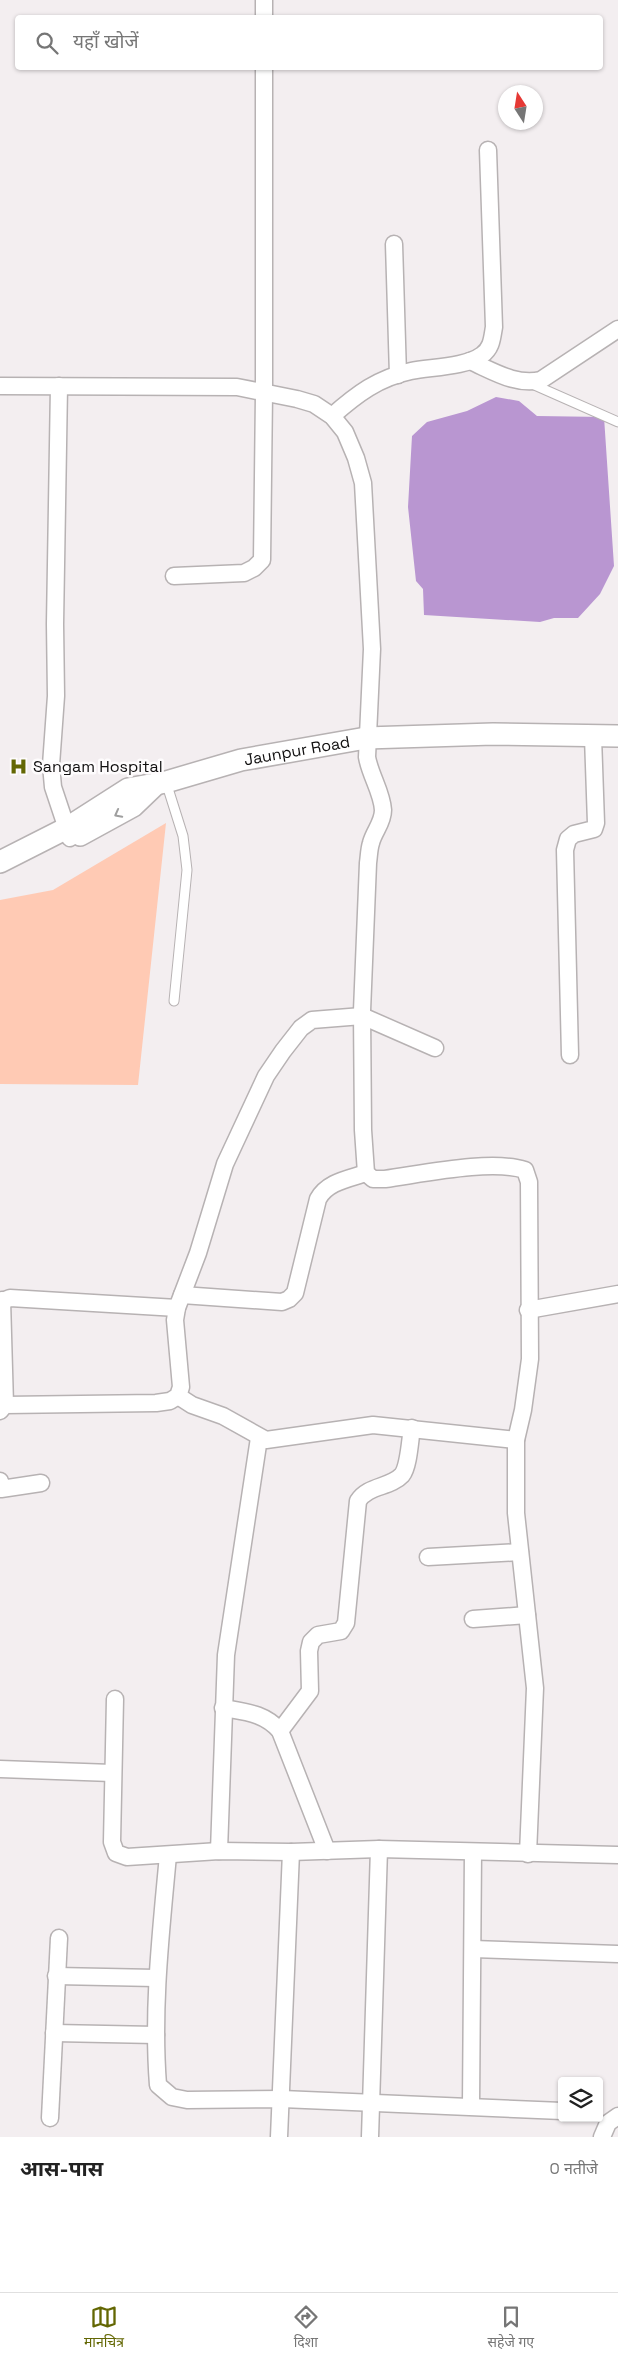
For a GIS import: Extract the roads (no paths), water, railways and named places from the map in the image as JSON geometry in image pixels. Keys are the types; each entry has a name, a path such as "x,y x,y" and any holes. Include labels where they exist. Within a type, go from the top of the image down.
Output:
{"street":[{"path":"264,0 264,15"},
{"path":"174,576 244,573 254,568 262,560 264,70"},
{"path":"332,416 358,393 398,375 470,361 482,355 491,346 494,327 488,150"},
{"path":"394,244 398,375"},
{"path":"470,361 515,381 529,383 541,380 618,330"},
{"path":"0,386 237,387 314,404 332,416 345,432 356,458 363,483 372,649 366,738 369,771 383,809 381,822 371,842 368,863 362,1016 363,1130 366,1173 373,1179 385,1179 491,1166 512,1166 525,1170 529,1182 528,1374 516,1440 516,1513 535,1688 528,1854"},
{"path":"59,386 55,624 56,696 51,765 53,787 69,834"},
{"name":"Jaunpur Road","path":"161,783 241,760 366,738 493,734 618,736"},
{"path":"570,1055 565,850 568,839 574,834 594,829 596,823 593,737"},
{"path":"0,862 133,806 161,783"},
{"path":"0,876 27,866 69,834"},
{"path":"366,1173 329,1186 322,1191 318,1199 295,1293 289,1299 282,1302 180,1302 10,1298 1,1301 2,1408 156,1403 170,1401 178,1396 182,1387 175,1320 180,1302 198,1253 225,1164 266,1076 301,1028 312,1020 362,1016 435,1048"},
{"path":"528,1310 618,1294"},
{"path":"178,1396 192,1405 241,1425 258,1438 273,1440 356,1426 391,1425 516,1440"},
{"path":"280,1732 310,1691 309,1651 311,1642 318,1635 341,1631 346,1623 358,1501 363,1494 402,1474 405,1468 412,1428"},
{"path":"219,1851 226,1655 258,1438"},
{"path":"0,1481 1,1489 41,1483"},
{"path":"428,1557 520,1552"},
{"path":"473,1619 527,1615"},
{"path":"116,1699 112,1774 112,1842 116,1852 127,1856 219,1851 292,1852 379,1849 618,1856"},
{"path":"223,1708 262,1716 272,1722 280,1732 327,1851"},
{"path":"0,1769 112,1774"},
{"path":"370,2137 373,2103 379,1849"},
{"path":"279,2137 292,1852"},
{"path":"471,2106 473,1852"},
{"path":"168,1855 156,1978 156,2036 158,2085 172,2097 187,2100 282,2099 558,2111"},
{"path":"50,2118 59,1938"},
{"path":"473,1949 618,1954"},
{"path":"56,1976 156,1978"},
{"path":"54,2033 156,2036"},
{"path":"603,2113 618,2115"},
{"path":"602,2137 608,2123 618,2115"}],"lane":[{"path":"529,383 618,422"},
{"path":"161,783 182,836 187,870 174,1001"}],"place":[{"name":"Sangam Hospital","path":"19,766"}]}
